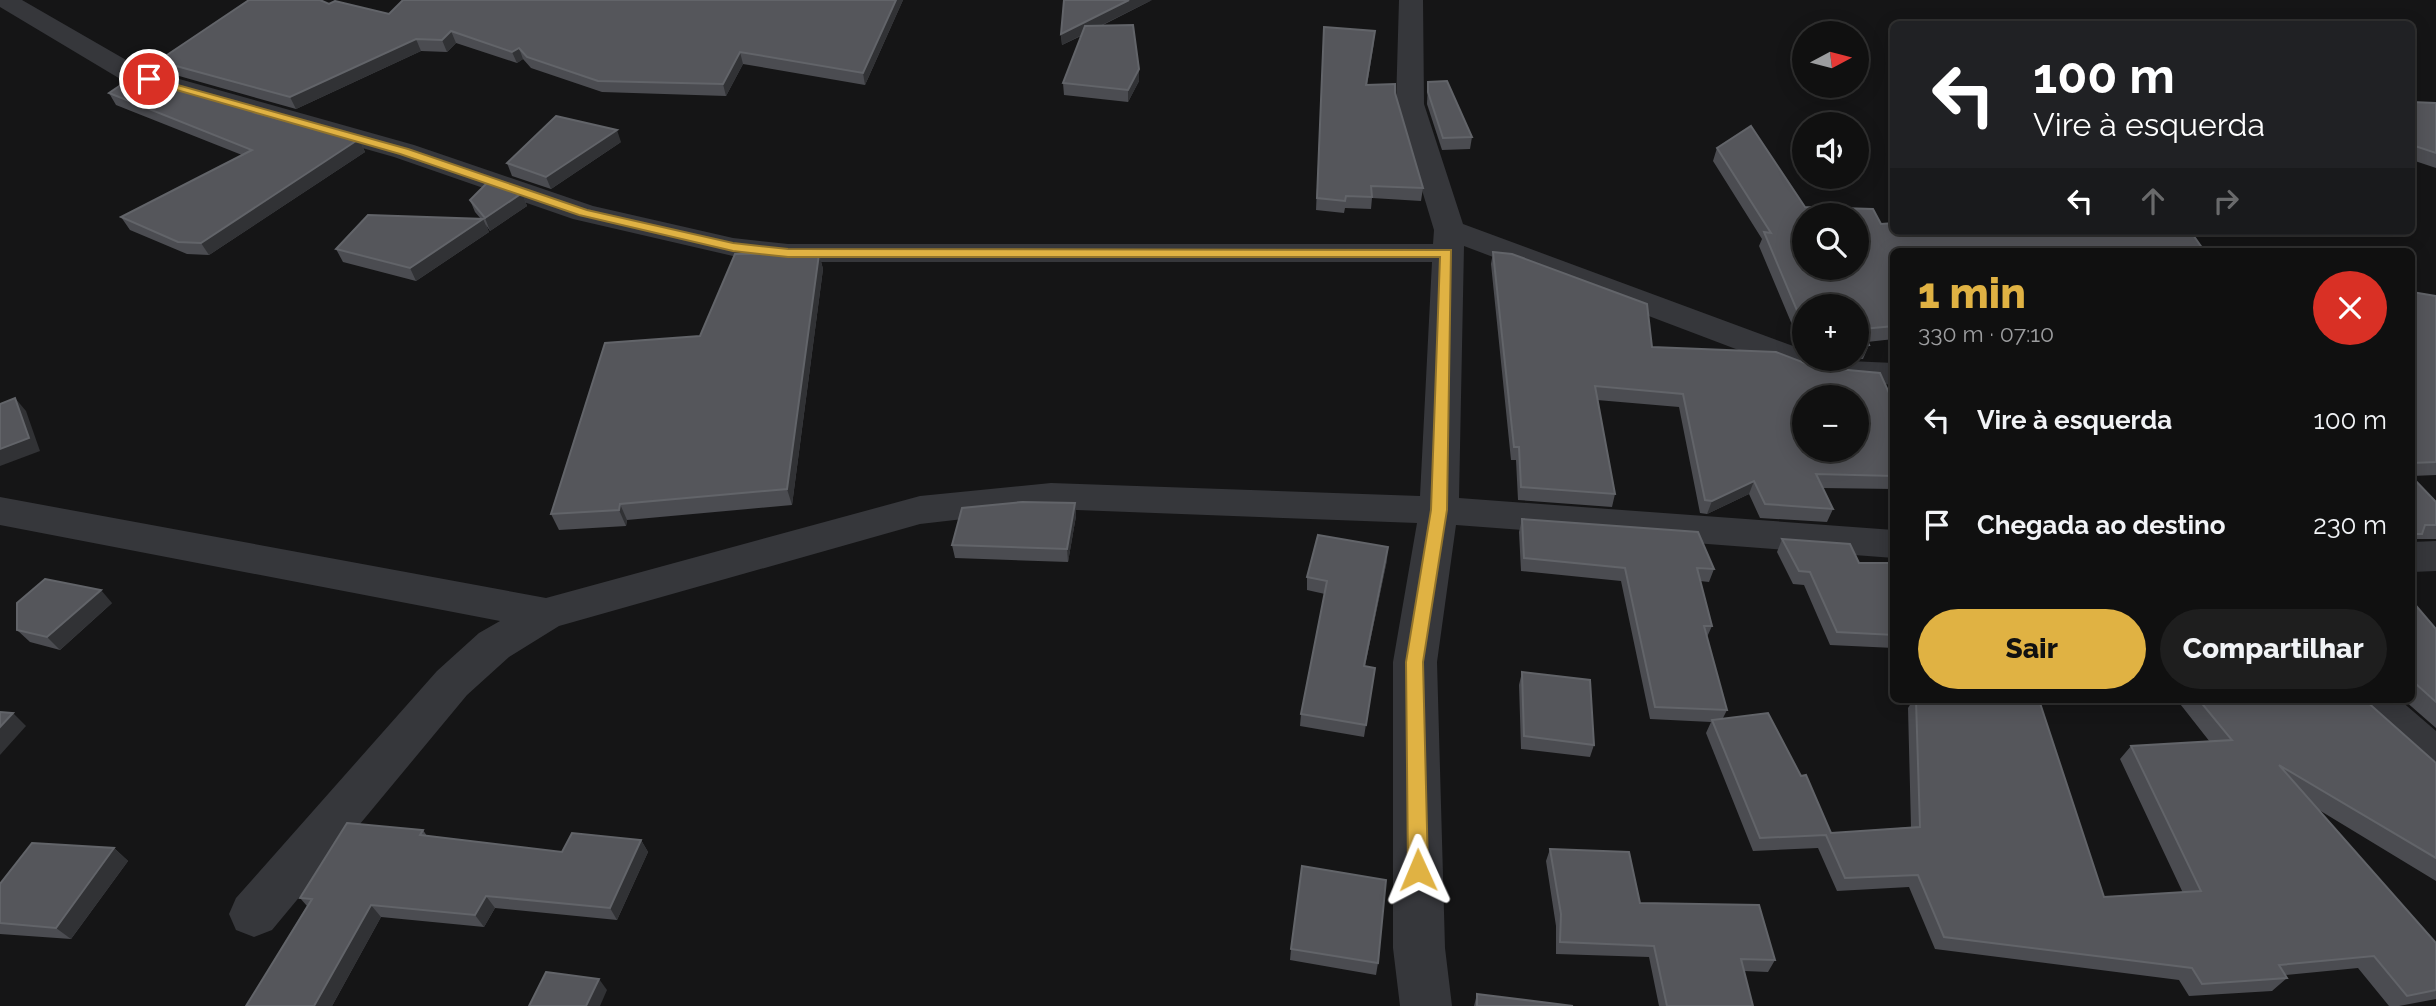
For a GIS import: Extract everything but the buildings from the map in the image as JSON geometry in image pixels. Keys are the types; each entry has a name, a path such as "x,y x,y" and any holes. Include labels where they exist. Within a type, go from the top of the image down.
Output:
{"street":[{"path":"5,0 131,74 404,151 584,213 733,247 788,253 1448,241 1718,328 1822,369 1890,373"},
{"path":"1411,0 1410,104 1448,241 1439,510 1415,662 1419,948 1426,1006"},
{"path":"254,914 452,683 494,645 546,614 920,510 1051,496 1439,510 1890,544"},
{"path":"0,511 546,614"},
{"path":"2415,557 2436,556"},
{"path":"2373,703 2436,759"}],"route":[{"path":"149,79 404,151 584,213 733,247 788,253 1447,253 1439,510 1415,662 1418,870"}]}
